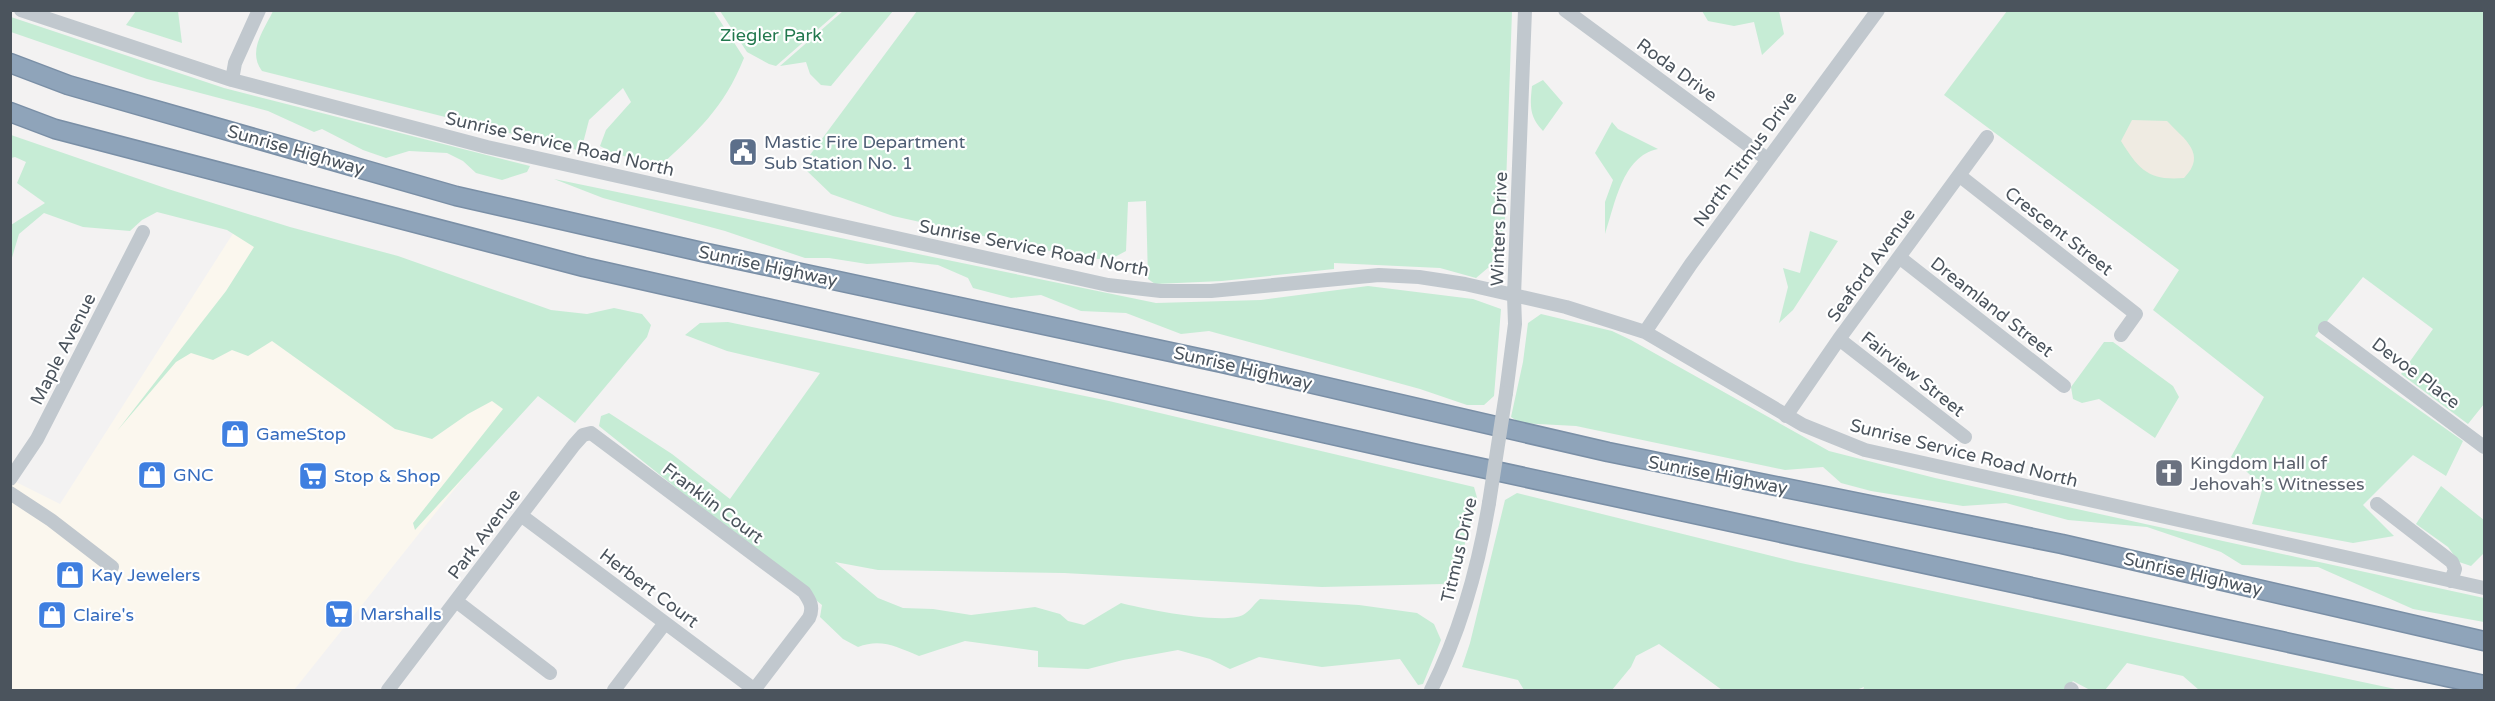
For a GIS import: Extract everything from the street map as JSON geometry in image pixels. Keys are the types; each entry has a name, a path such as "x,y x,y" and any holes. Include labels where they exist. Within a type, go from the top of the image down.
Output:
{"highway":[{"name":"Sunrise Highway","path":"10,63 68,85 456,196 702,252 1222,363 1608,453 2062,544 2484,641"},
{"path":"10,112 67,132 584,267 1405,451 2484,685"}],"street":[{"name":"Sunrise Service Road North","path":"21,10 232,80 487,147 1108,285 1161,291 1211,291 1361,276 1400,275 1444,280 1566,307 1645,332 1786,416 1837,441 1887,457 2484,588"},
{"path":"232,80 235,63 259,10"},
{"name":"Winters Drive","path":"1497,448 1515,324 1514,296 1525,10"},
{"name":"Roda Drive","path":"1565,10 1767,159"},
{"name":"North Titmus Drive","path":"1645,332 1767,159 1878,10"},
{"name":"Seaford Avenue","path":"1786,416 1839,339 1987,137"},
{"name":"Crescent Street","path":"1959,176 2136,314 2121,335"},
{"name":"Maple Avenue","path":"10,479 37,439 143,232"},
{"name":"Dreamland Street","path":"1899,257 2064,386"},
{"name":"Devoe Place","path":"2325,328 2484,447"},
{"name":"Fairview Street","path":"1839,339 1965,438"},
{"name":"Park Avenue","path":"389,690 574,445 583,435 591,433"},
{"name":"Franklin Court","path":"591,433 804,592 811,603 812,612 809,618 754,690"},
{"name":"Titmus Drive","path":"1431,690 1453,642 1469,598 1489,503 1497,448"},
{"path":"10,493 51,520 112,567"},
{"path":"2377,504 2451,562 2455,569 2451,581"},
{"name":"Herbert Court","path":"522,516 754,690"},
{"path":"456,602 550,673"},
{"path":"614,690 665,623"}],"shaded area":[{"path":"241,221 541,381 294,690 11,690 10,479 60,504"}],"green space":[{"path":"713,10 744,58 728,91 708,118 659,167 611,152 600,146 606,130 631,102 623,88 589,120 581,151 262,71 256,56 258,41 273,11"},
{"path":"136,11 178,11 182,43 126,25"},
{"name":"Ziegler Park","path":"720,11 839,11 776,66 747,52"},
{"path":"843,11 893,11 831,86 821,85 810,74 806,62 780,66"},
{"path":"917,11 1512,11 1504,244 1489,267 1476,278 1440,268 1334,263 1334,269 1222,281 1155,284 1148,279 1146,201 1128,202 1126,251 1111,259 1086,259 893,216 831,194 807,171 807,159"},
{"path":"1702,11 1779,11 1784,34 1762,55 1754,22 1734,26 1708,21"},
{"path":"2007,11 2484,11 2484,404 2468,424 2401,374 2433,329 2363,277 2315,336 2463,441 2446,476 2413,455 2363,505 2394,536 2353,543 2252,524 2263,487 2231,457 2264,397 2153,310 2179,270 1944,95"},
{"path":"11,17 224,88 530,166 527,172 502,180 476,173 463,161 447,153 409,151 386,158 363,150 322,129 314,132 268,111 147,79 11,32"},
{"path":"1543,80 1563,103 1543,131 1533,116 1531,99 1532,86"},
{"path":"1612,122 1618,129 1658,149 1646,153 1628,171 1605,234 1605,202 1613,180 1595,153"},
{"path":"11,135 168,189 290,227 398,256 551,310 587,314 614,308 642,314 651,325 647,337 575,423 538,396 415,530 413,523 503,409 492,401 468,414 432,439 395,429 272,341 248,356 232,350 213,360 191,353 176,362 117,431 226,291 254,247 227,230 157,212 142,220 130,231 83,227 44,213 19,234 11,261 11,225 45,203 17,183 26,162 15,157 11,158"},
{"path":"554,179 1156,303 1261,300 1368,286 1473,299 1501,309 1494,396 1484,405 1467,405 1420,389 1209,331 1181,334 1126,313 1081,311 1041,295 1011,298 973,288 968,278 938,265 911,262 867,264 829,258 805,258 725,231 603,198"},
{"path":"1810,231 1838,241 1793,310 1779,323 1788,287 1783,268 1800,273"},
{"path":"1541,314 1612,331 1631,340 1829,451 1935,478 2484,598 2484,622 2413,609 2318,567 2242,565 2221,552 2147,527 2068,520 2006,503 1963,506 1871,491 1841,483 1823,467 1785,470 1576,426 1520,423 1511,417 1523,362 1528,323"},
{"path":"728,322 1109,401 1474,487 1478,501 1455,576 1443,584 1322,587 1064,573 878,570 835,562 878,598 903,608 933,609 971,615 1035,607 1060,614 1068,621 1084,625 1121,603 1183,615 1219,618 1243,615 1260,599 1359,605 1417,613 1434,624 1441,640 1423,684 1418,685 1400,659 1322,667 1259,657 1230,669 1210,659 1178,650 1088,669 1038,667 1038,651 965,641 919,656 882,644 866,644 858,647 843,639 820,617 822,605 599,426 601,416 609,413 672,454 730,499 820,373 727,351 685,335 700,323"},
{"path":"2104,342 2113,342 2173,386 2179,397 2155,438 2099,399 2082,403 2073,399 2071,387"},
{"path":"2441,486 2484,520 2484,553 2471,566 2459,562 2448,547 2416,524"},
{"path":"1517,493 1796,562 2400,690 2199,690 2183,676 2127,663 2105,690 2090,690 2073,681 2065,690 1863,690 1864,687 1856,690 1722,690 1659,644 1636,656 1631,667 1612,690 1524,690 1518,680 1462,667 1505,500"}],"sand":[{"path":"2132,120 2167,121 2186,141 2194,154 2194,162 2184,178 2162,178 2146,172 2140,166 2121,141"}],"place":[{"name":"Mastic Fire Department Sub Station No. 1","path":"743,152"},
{"name":"GameStop","path":"235,434"},
{"name":"Kingdom Hall of Jehovah’s Witnesses","path":"2169,473"},
{"name":"GNC","path":"152,475"},
{"name":"Stop & Shop","path":"313,476"},
{"name":"Kay Jewelers","path":"70,575"},
{"name":"Marshalls","path":"339,614"},
{"name":"Claire's","path":"52,615"}]}
